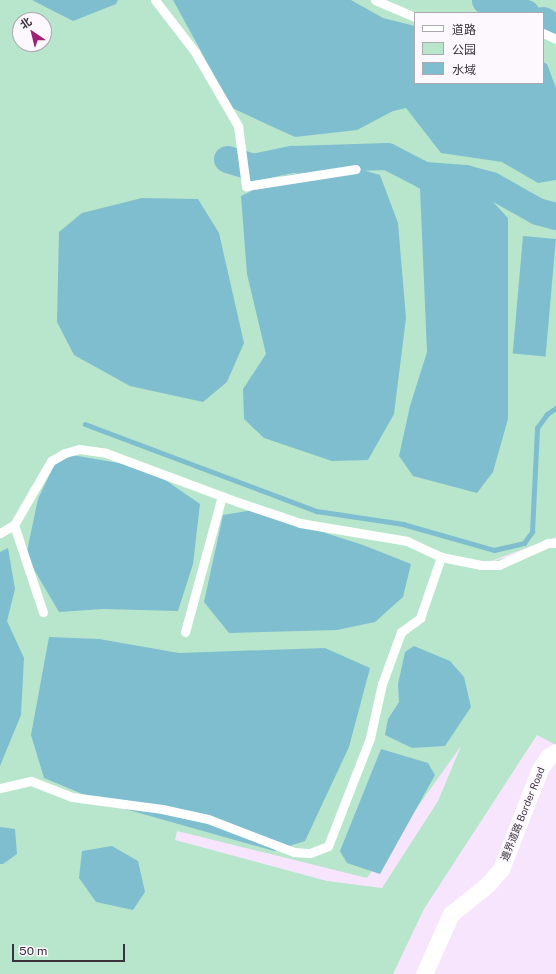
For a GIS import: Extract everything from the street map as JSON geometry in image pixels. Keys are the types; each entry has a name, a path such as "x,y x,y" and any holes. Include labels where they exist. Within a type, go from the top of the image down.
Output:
{"street":[{"name":"邊界道路 Border Road","path":"424,974 451,914 488,884 501,869 540,769 548,757 556,752"}],"lane":[{"path":"155,0 195,52 238,126 246,186 356,169"},
{"path":"375,0 414,17"},
{"path":"544,33 556,39"},
{"path":"0,533 14,525 51,461 65,452 79,449 106,453 300,523 407,541 442,557 481,565 499,565 548,543 556,543"},
{"path":"185,632 222,496"},
{"path":"14,525 43,612"},
{"path":"0,788 32,781 72,797 162,809 208,819 294,852 310,853 328,846 370,738 382,684 401,632 420,618 442,557"}],"green space":[{"path":"0,0 556,0 556,537 486,563 556,544 556,745 537,735 424,909 393,974 0,974","holes":["461,746 438,801 382,888 327,881 175,840 177,831 367,878"]}],"water":[{"path":"32,0 118,0 116,4 73,21"},
{"path":"173,0 351,0 383,18 414,26 414,84 544,84 544,62 547,64 556,88 556,180 538,183 502,162 441,153 406,108 393,111 357,130 295,137 232,108"},
{"path":"345,165 380,175 398,223 406,318 394,414 368,460 332,461 264,438 244,419 243,389 266,354 247,274 241,196 283,176"},
{"path":"420,188 481,189 508,218 508,419 493,472 477,493 413,476 399,456 410,406 427,352"},
{"path":"142,198 198,199 219,233 244,343 227,382 203,402 130,386 74,355 57,322 59,232 82,213"},
{"path":"523,236 556,239 546,356 513,354"},
{"path":"60,453 148,468 200,504 193,564 178,611 103,609 59,612 26,556 38,499"},
{"path":"253,510 363,545 411,564 403,597 375,622 337,630 229,633 204,602 223,515"},
{"path":"8,548 15,589 7,621 24,658 21,715 0,766 0,552"},
{"path":"49,637 99,639 179,653 325,648 370,668 349,747 305,841 274,851 104,803 44,778 31,735"},
{"path":"414,646 450,661 464,677 471,707 445,746 412,748 385,735 388,719 399,702 398,684 405,652"},
{"path":"381,749 428,763 435,775 380,874 347,863 340,851"},
{"path":"0,827 15,829 17,854 3,864 0,864"},
{"path":"112,846 138,861 145,892 133,910 96,902 79,878 82,851"}],"waterway":[{"path":"485,0 523,12"},
{"path":"544,21 556,28"},
{"path":"227,159 253,167 292,159 387,156 424,175 465,178 491,185 537,211 556,216"},
{"path":"85,424 317,511 403,524 494,550 524,543 532,532 537,428 547,414 556,408"}]}
